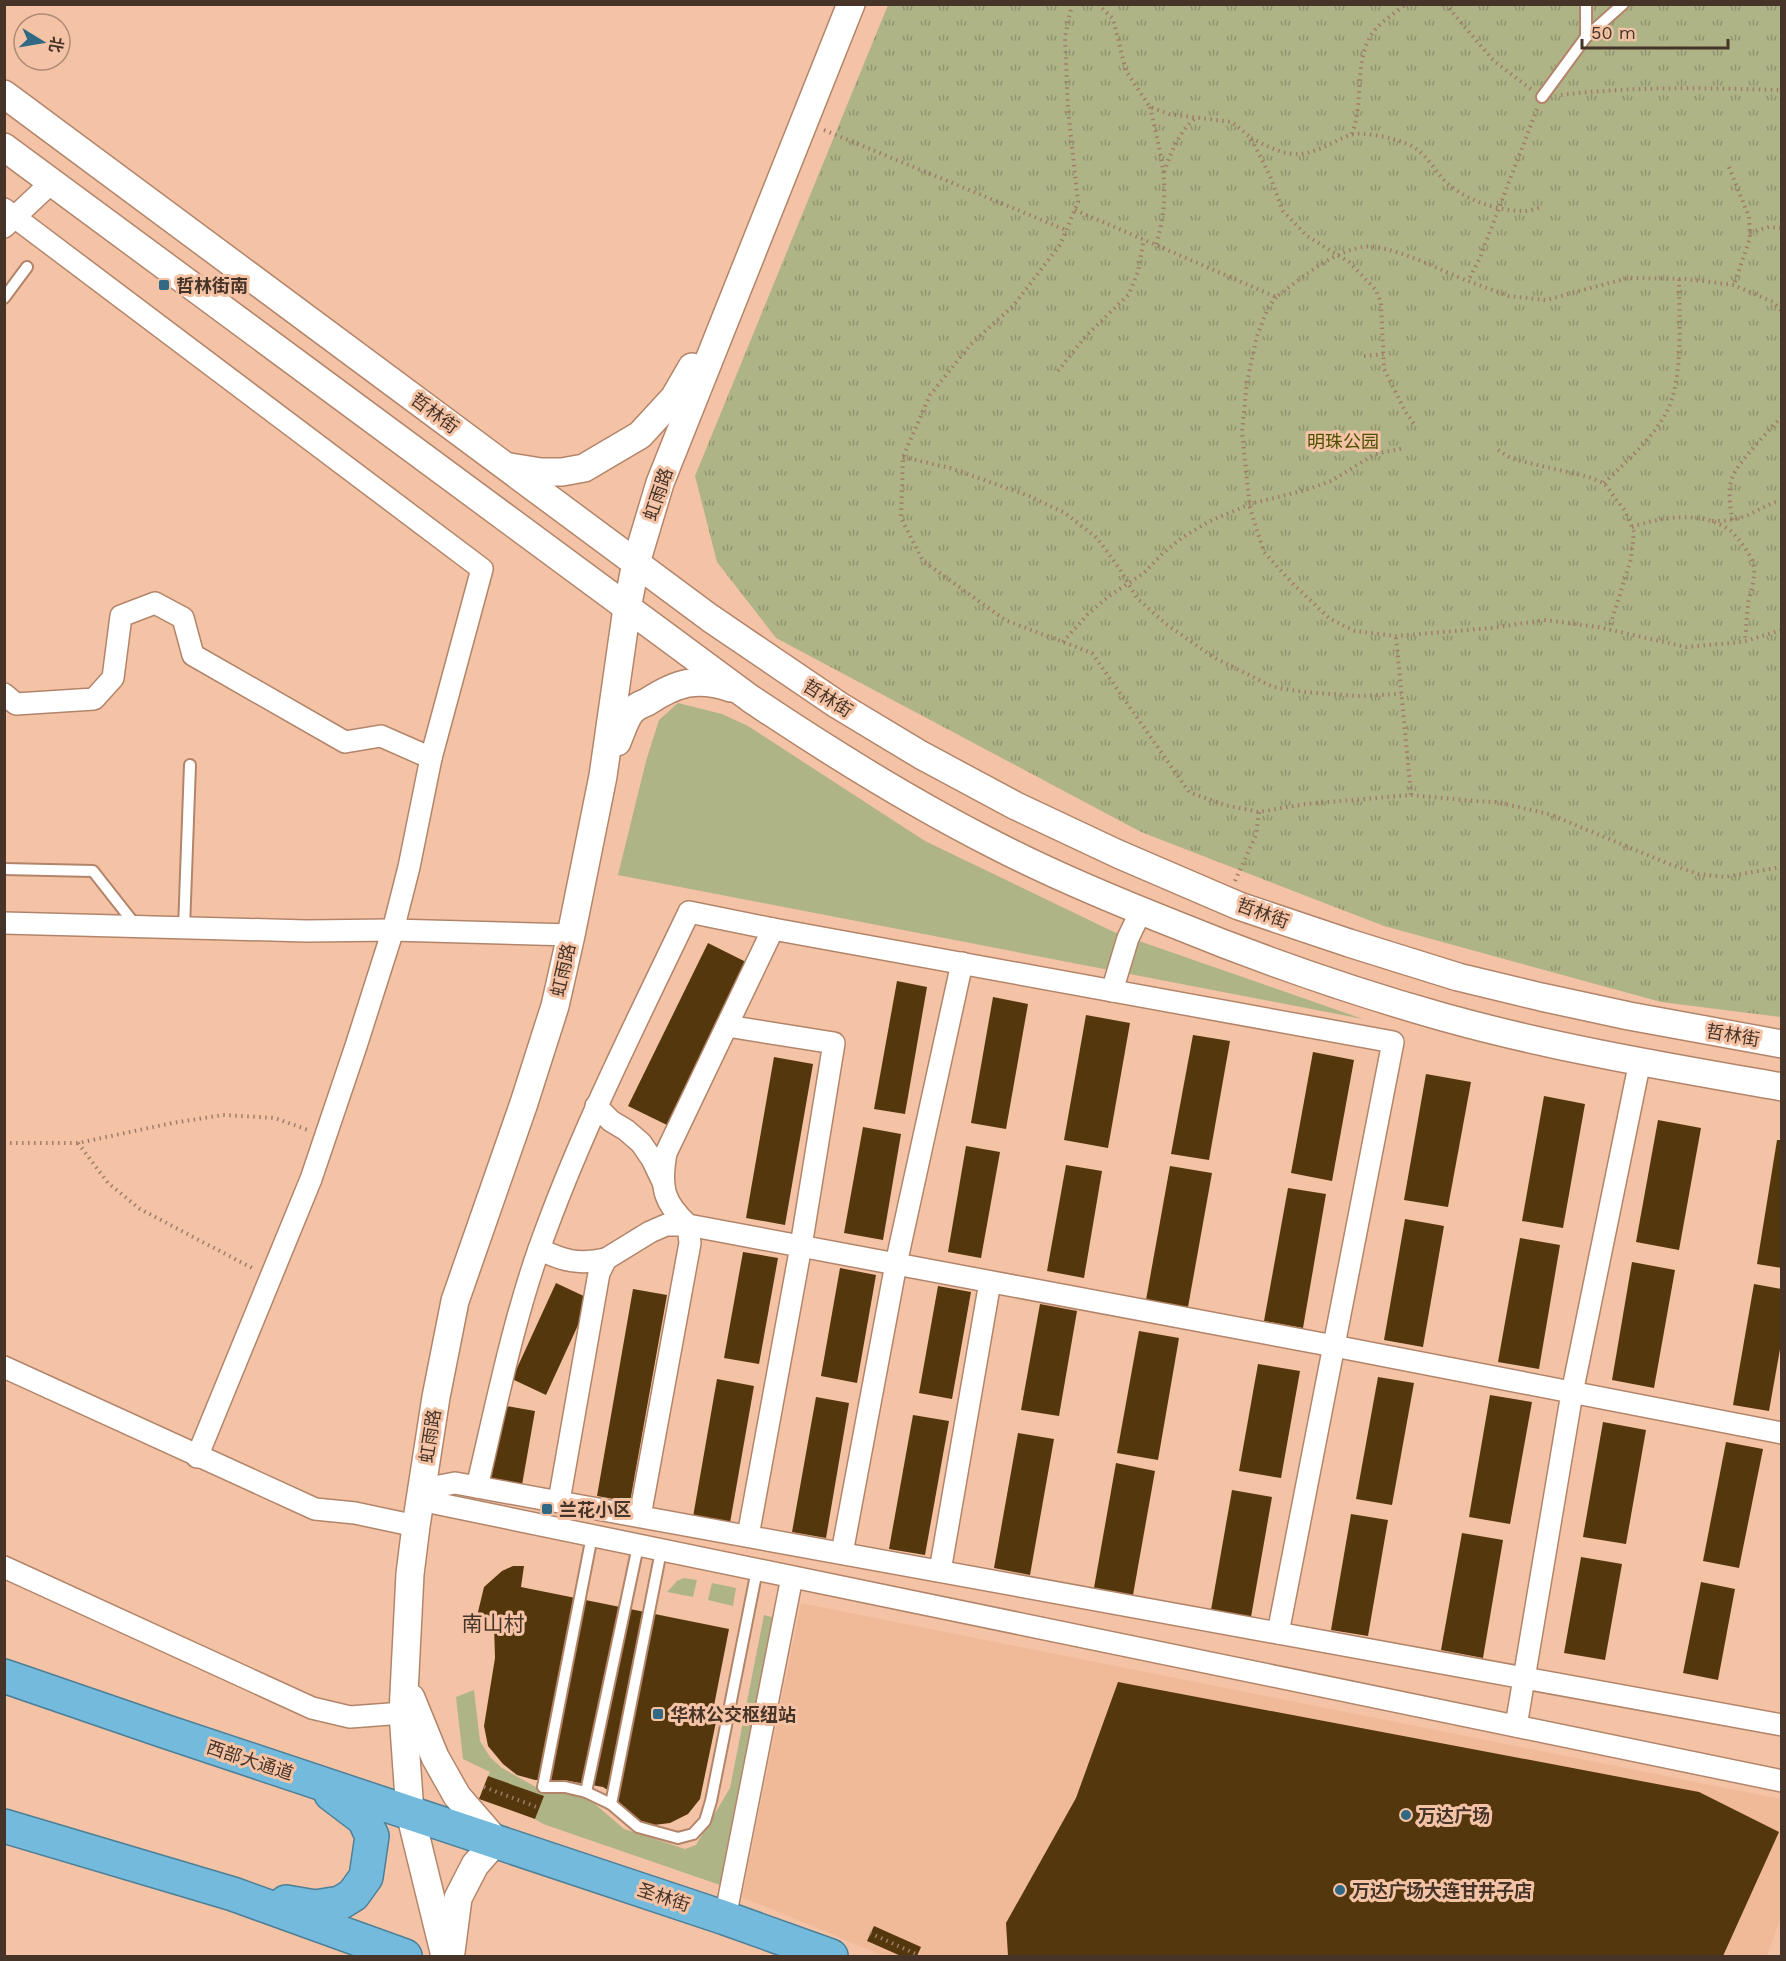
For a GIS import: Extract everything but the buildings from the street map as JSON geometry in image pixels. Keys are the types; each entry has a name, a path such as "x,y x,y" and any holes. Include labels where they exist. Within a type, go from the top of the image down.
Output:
{"highway":[{"name":"西部大通道","path":"4,1676 496,1841"},
{"path":"233,1894 315,1907 340,1904 353,1895 366,1877 372,1836 364,1819 311,1780"},
{"path":"4,1826 233,1894 405,1956"},
{"name":"圣林街","path":"496,1841 831,1956"}],"street":[{"name":"虹雨路","path":"445,1956 410,1813 403,1713 410,1574 436,1397 454,1301 555,1006 603,776 627,608 636,562 660,483 851,4"},
{"name":"哲林街","path":"4,94 774,663 921,755 1016,806 1226,900 1349,944 1458,977 1629,1016 1782,1044"},
{"path":"6,151 52,182 741,692 815,743 900,794 996,846 1141,911 1347,989 1532,1039 1782,1088"},
{"path":"52,182 8,218 482,569 431,758 409,867 393,930 311,1179 197,1457"},
{"path":"505,465 541,472 562,472 584,468 640,435 674,398 734,297"},
{"path":"4,694 16,704 94,699 113,678 121,616 155,603 183,618 193,655 345,742 381,736 431,758"},
{"path":"603,776 631,712 667,688 701,682 720,684 741,692"},
{"path":"1112,991 1128,938 1141,911"},
{"path":"477,1487 512,1337 539,1249 596,1106 689,912 1394,1042 1278,1633"},
{"path":"4,923 571,935"},
{"path":"653,1231 662,1219 665,1209 662,1172 666,1153 773,929"},
{"path":"842,1553 896,1264 962,963"},
{"path":"727,1026 834,1043 801,1246 748,1536"},
{"path":"1516,1726 1572,1393 1640,1062"},
{"path":"596,1106 641,1143 652,1160 674,1212 688,1225 690,1243 640,1516"},
{"path":"539,1249 557,1258 588,1263 606,1259 666,1225 688,1225 1782,1433"},
{"path":"559,1502 599,1273 606,1259"},
{"path":"940,1571 990,1282"},
{"path":"4,1367 315,1509 355,1513 418,1513 591,1536 1782,1781"},
{"path":"418,1513 434,1487 455,1483 1782,1725"},
{"path":"4,1568 312,1708 350,1717 403,1713"},
{"path":"725,1918 792,1577"},
{"path":"404,1680 435,1757 457,1796 496,1841 474,1865 458,1898 450,1956"}],"lane":[{"path":"1586,4 1586,37"},
{"path":"1542,97 1586,37 1623,4"},
{"path":"4,298 27,267"},
{"path":"184,928 190,765"},
{"path":"4,869 93,871 137,927"},
{"path":"591,1536 543,1787 565,1787 586,1792 610,1804 638,1827 678,1838 693,1834 705,1821 711,1801 757,1570"},
{"path":"586,1792 638,1546"},
{"path":"610,1804 661,1551"}],"path":[{"path":"1071,4 1065,37 1068,109 1078,202 1060,245 1013,306 971,344 930,395 903,457 901,518 923,561 1005,620 1092,653 1189,792 1225,805 1260,812 1305,804 1411,795 1496,802 1549,814 1669,864 1699,874 1724,877 1782,867"},
{"path":"1098,4 1113,19 1126,71 1150,107 1161,152 1163,213 1156,245"},
{"path":"1353,134 1358,120 1364,56 1372,34 1406,4"},
{"path":"1445,4 1494,61 1542,97 1600,90 1689,87 1782,90"},
{"path":"1468,281 1479,260 1542,97"},
{"path":"1150,107 1194,119 1232,122 1251,138 1276,150 1295,154 1320,150 1353,134 1376,136 1407,143 1425,156 1444,179 1471,200 1525,211 1543,207"},
{"path":"1163,176 1171,150 1185,128 1194,119"},
{"path":"804,122 1066,230"},
{"path":"1251,138 1270,176 1283,211 1307,236 1349,262 1376,290 1381,303 1384,369 1414,424"},
{"path":"1730,167 1749,217 1750,231 1750,238 1734,285"},
{"path":"1075,210 1276,297"},
{"path":"1750,231 1768,227 1782,228"},
{"path":"1058,371 1085,337 1129,294 1138,272 1144,239"},
{"path":"1782,311 1773,302 1734,285 1680,279 1628,278 1546,300 1509,296 1396,251 1365,246 1327,260 1276,297 1268,308 1257,336 1247,382 1242,432 1250,504 1264,552 1330,619 1355,631 1396,636 1492,628 1544,620 1609,629 1686,647 1745,641 1782,630"},
{"path":"1604,483 1631,457 1667,412 1674,393 1678,355 1680,279"},
{"path":"1364,356 1384,354"},
{"path":"1732,520 1731,480 1739,466 1782,416"},
{"path":"1063,642 1087,615 1109,596 1144,573 1163,553 1183,537 1208,522 1250,504 1331,481 1375,454 1404,448"},
{"path":"1498,450 1512,459 1604,483 1625,511 1634,532 1631,560 1609,629"},
{"path":"903,457 950,468 1029,496 1065,513 1097,538 1137,598 1166,624 1213,657 1273,687 1358,696 1401,694"},
{"path":"1711,522 1732,520 1771,502 1782,501"},
{"path":"1632,527 1648,521 1671,517 1711,522 1729,530 1743,545 1754,564 1745,641"},
{"path":"1396,636 1411,795"},
{"path":"1226,900 1256,835 1260,812"},
{"path":"4,1143 78,1143 172,1123 223,1116 275,1118 326,1136"},
{"path":"78,1143 108,1184 140,1209 271,1278"},
{"path":"484,1787 539,1808"},
{"path":"870,1933 918,1955"}],"shaded area":[{"path":"801,1603 1781,1799 1781,1917 1767,1956 884,1956 742,1897"}],"green space":[{"name":"明珠公园","path":"888,5 1781,5 1781,1017 1661,1002 1384,926 1141,832 776,638 717,562 695,476"},
{"path":"678,703 722,714 748,726 925,841 1116,933 1363,1019 618,875 646,761 659,720"},
{"path":"684,1578 697,1580 693,1597 667,1592 677,1581"},
{"path":"712,1583 736,1588 733,1606 708,1600"},
{"path":"764,1615 776,1618 723,1886 543,1824 535,1819 543,1796 488,1776 490,1772 463,1759 456,1697 474,1690 480,1741 490,1757 502,1768 548,1794 579,1796 595,1804 624,1829 685,1849 696,1845 730,1788"}],"place":[{"name":"哲林街南","path":"164,285"},
{"name":"兰花小区","path":"547,1509"},
{"name":"华林公交枢纽站","path":"658,1714"},
{"name":"万达广场","path":"1406,1815"},
{"name":"万达广场大连甘井子店","path":"1340,1890"}],"district":[{"name":"南山村","path":"493,1623"}]}
